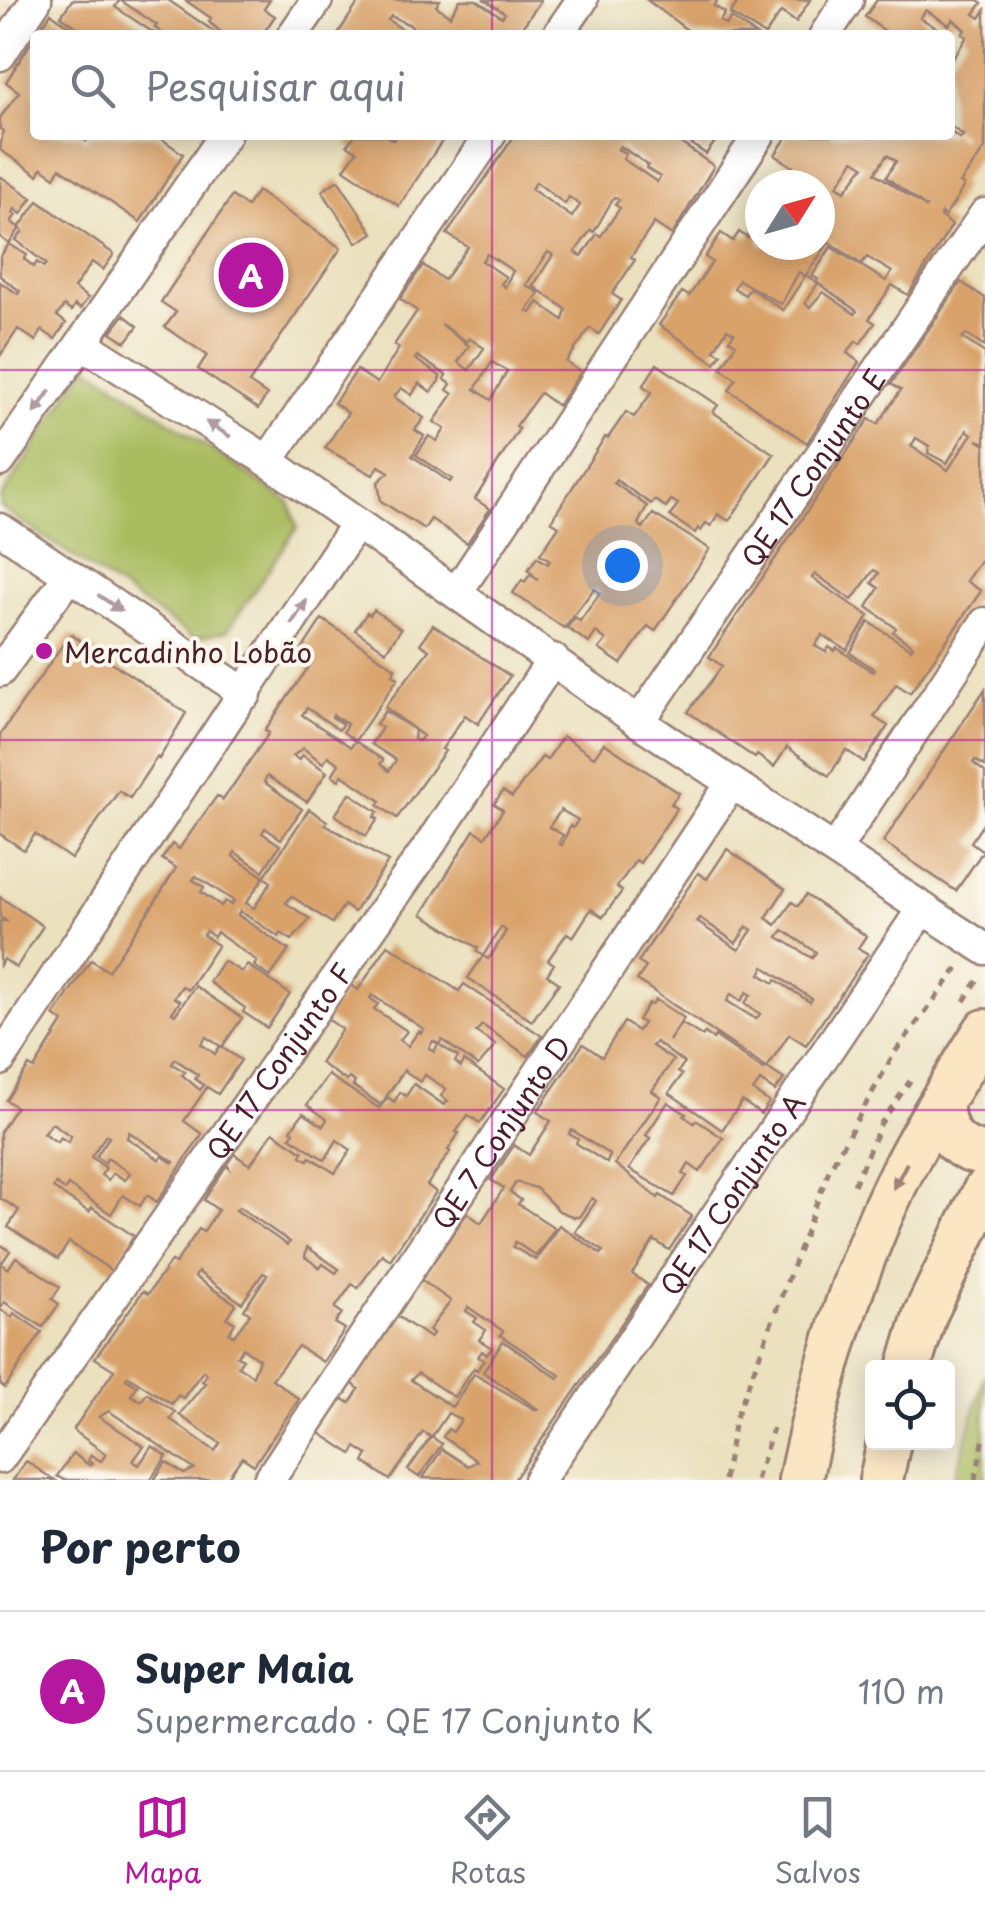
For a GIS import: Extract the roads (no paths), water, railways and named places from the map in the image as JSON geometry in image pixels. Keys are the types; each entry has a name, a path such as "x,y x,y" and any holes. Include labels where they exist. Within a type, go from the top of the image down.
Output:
{"main road":[{"path":"800,1480 832,1356 862,1264 896,1183 985,1032"},
{"path":"942,1100 941,1112 948,1133 964,1148 985,1154"},
{"path":"911,1360 925,1315 985,1190"},
{"path":"881,1480 888,1450"}],"street":[{"path":"0,55 36,0"},
{"path":"297,30 317,0"},
{"path":"561,30 582,0"},
{"path":"828,30 848,0"},
{"path":"0,461 223,140"},
{"path":"268,461 487,140"},
{"path":"457,592 756,140"},
{"name":"QE 17 Conjunto E","path":"640,722 985,214"},
{"path":"83,344 268,461 730,784 981,946"},
{"path":"0,1060 356,524"},
{"path":"0,529 246,694"},
{"path":"0,671 70,576"},
{"path":"835,850 985,623"},
{"name":"QE 17 Conjunto F","path":"0,1458 431,844 552,659"},
{"name":"QE 7 Conjunto D","path":"270,1480 730,784"},
{"name":"QE 17 Conjunto A","path":"539,1480 923,908"}],"place":[{"name":"Super Maia","path":"251,275"},
{"name":"Mercadinho Lobão","path":"44,651"}]}
